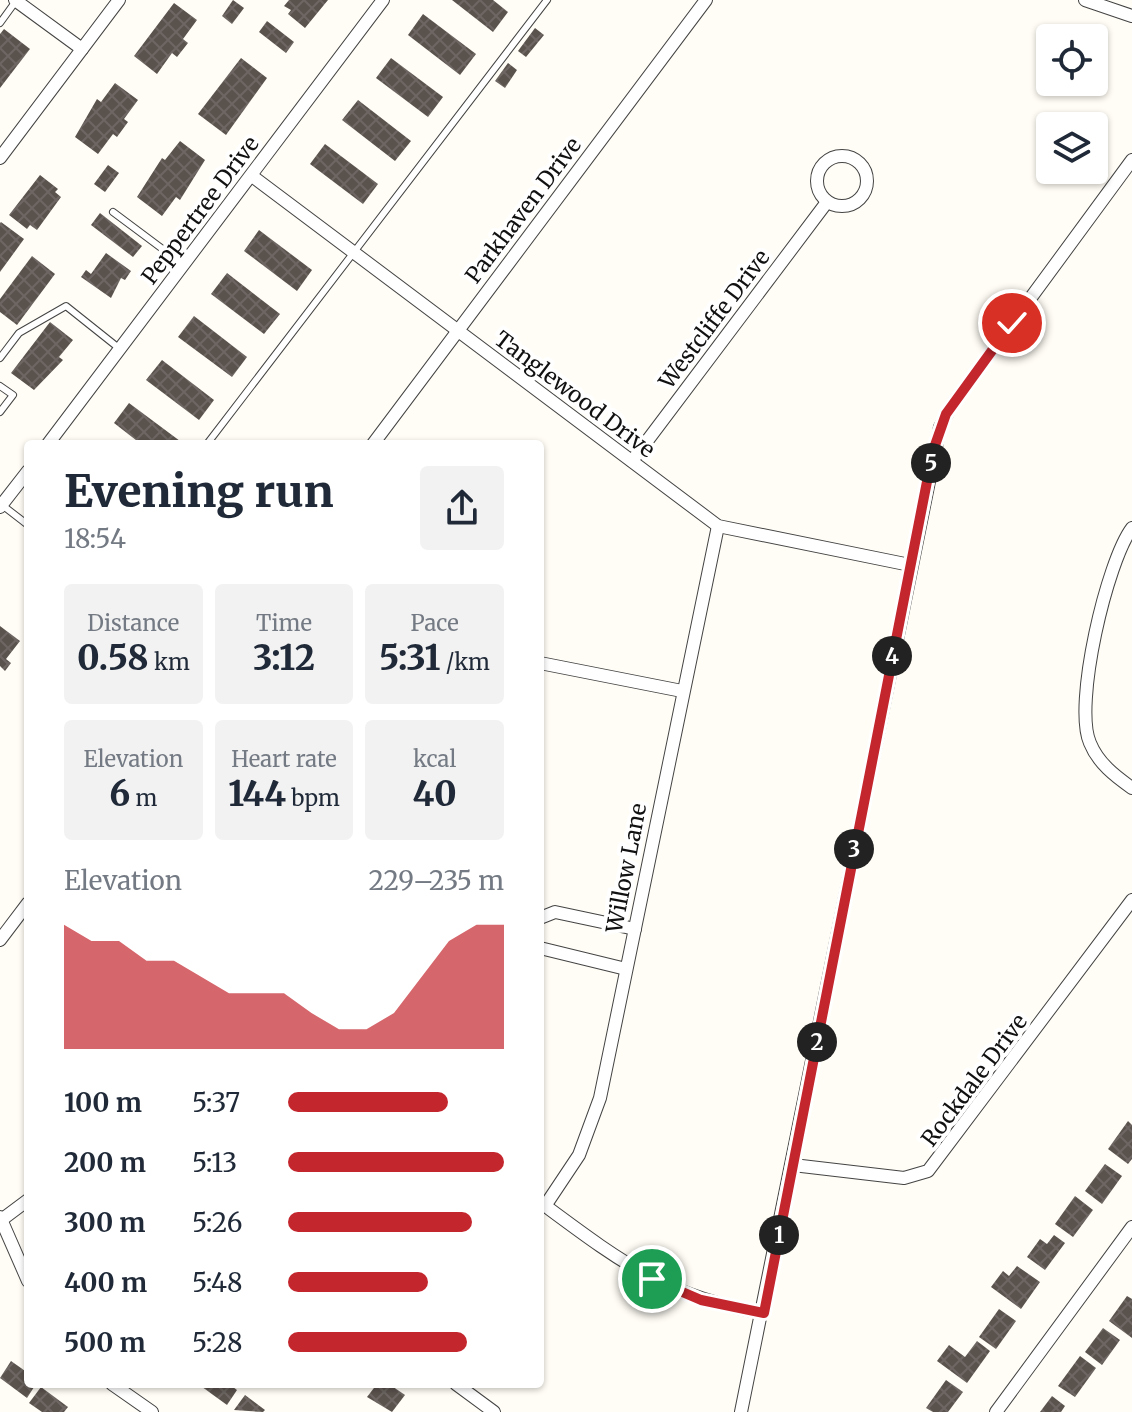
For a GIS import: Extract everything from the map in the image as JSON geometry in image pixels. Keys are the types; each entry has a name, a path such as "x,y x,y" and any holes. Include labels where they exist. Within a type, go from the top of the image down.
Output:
{"street":[{"path":"16,0 82,49"},
{"path":"0,158 119,0"},
{"name":"Peppertree Drive","path":"51,440 383,0"},
{"name":"Parkhaven Drive","path":"376,440 706,0"},
{"path":"1085,0 1132,16"},
{"path":"838,157 858,162 867,176 859,200 844,206 827,202 817,180 823,165 838,157"},
{"path":"741,1412 764,1313 933,451 946,414 1132,160"},
{"name":"Tanglewood Drive","path":"252,176 718,526 910,565"},
{"name":"Westcliffe Drive","path":"632,461 827,202"},
{"path":"1,505 24,476"},
{"name":"Willow Lane","path":"544,1203 566,1178 590,1131 600,1098 718,526"},
{"path":"1132,528 1111,566 1083,711 1090,743 1098,758 1132,788"},
{"path":"544,664 682,691"},
{"name":"Rockdale Drive","path":"793,1165 894,1178 928,1171 1132,900"},
{"path":"0,940 24,908"},
{"path":"544,916 555,912 635,929"},
{"path":"544,949 626,969"},
{"path":"24,1203 0,1219 24,1272"},
{"path":"544,1205 652,1279 701,1300 764,1313"},
{"path":"996,1412 1132,1227"},
{"path":"118,1388 152,1412"},
{"path":"461,1388 494,1412"}],"lane":[{"path":"0,23 16,0"},
{"path":"210,440 547,0"},
{"path":"113,212 184,265"},
{"path":"0,358 9,345 41,318 66,306 120,349"},
{"path":"0,338 9,345"},
{"path":"0,386 13,395 0,412"},
{"path":"1,505 24,522"}],"building":[{"path":"233,0 244,8 232,24 222,16"},
{"path":"289,0 328,0 305,28 288,14 291,10 284,6"},
{"path":"452,0 493,0 508,12 493,32"},
{"path":"174,3 197,20 183,39 188,43 177,57 172,53 157,74 134,56"},
{"path":"423,14 476,54 460,75 408,35"},
{"path":"267,21 294,42 286,53 259,32"},
{"path":"535,28 544,35 526,57 518,51"},
{"path":"4,29 30,49 0,88 0,34"},
{"path":"241,58 267,78 226,135 198,114"},
{"path":"391,58 443,97 428,117 376,78"},
{"path":"508,63 517,70 505,88 495,81"},
{"path":"115,83 138,100 124,119 128,122 117,137 113,134 98,154 75,137 97,99 101,102"},
{"path":"358,100 411,141 395,161 342,120"},
{"path":"180,141 205,160 180,200 176,197 162,216 137,197 162,158 165,160"},
{"path":"325,144 378,184 363,204 310,164"},
{"path":"108,165 119,173 105,192 94,184"},
{"path":"40,175 58,189 55,192 61,197 37,230 30,225 27,229 9,215"},
{"path":"100,213 142,246 133,257 91,225"},
{"path":"0,223 24,239 0,272"},
{"path":"259,230 312,270 297,291 244,251"},
{"path":"106,253 131,271 125,280 121,278 111,298 81,277 86,270 91,274"},
{"path":"32,256 55,274 17,325 0,312 0,299"},
{"path":"227,273 280,314 264,334 211,294"},
{"path":"194,316 247,357 232,377 178,337"},
{"path":"50,322 73,340 59,357 63,360 34,390 11,373"},
{"path":"162,360 214,400 199,420 146,380"},
{"path":"129,403 179,440 136,440 114,423"},
{"path":"0,626 20,641 6,659 11,663 5,671 0,666"},
{"path":"1128,1121 1132,1125 1132,1159 1128,1164 1108,1149"},
{"path":"1105,1164 1122,1176 1102,1204 1085,1191"},
{"path":"1075,1196 1093,1210 1073,1237 1055,1224"},
{"path":"1054,1235 1065,1243 1045,1270 1027,1257 1040,1239 1047,1244"},
{"path":"1017,1266 1040,1282 1021,1309 991,1287 1003,1271 1009,1276"},
{"path":"1127,1296 1132,1299 1132,1338 1109,1321"},
{"path":"999,1309 1016,1321 996,1349 979,1337"},
{"path":"1103,1328 1120,1340 1102,1365 1085,1352"},
{"path":"977,1341 990,1351 967,1383 937,1361 949,1345 965,1357"},
{"path":"1080,1356 1096,1368 1075,1397 1058,1386"},
{"path":"11,1361 24,1370 24,1388 33,1388 27,1398 0,1378"},
{"path":"946,1380 963,1392 948,1412 933,1412 926,1408"},
{"path":"42,1388 68,1407 64,1412 42,1412 29,1403"},
{"path":"204,1388 234,1388 237,1390 227,1405"},
{"path":"374,1388 395,1388 405,1395 392,1412 367,1397"},
{"path":"245,1395 265,1410 234,1410"},
{"path":"1052,1396 1065,1406 1061,1412 1040,1412"}],"route":[{"path":"652,1279 701,1300 764,1313 933,451 946,414 1012,323"}]}
